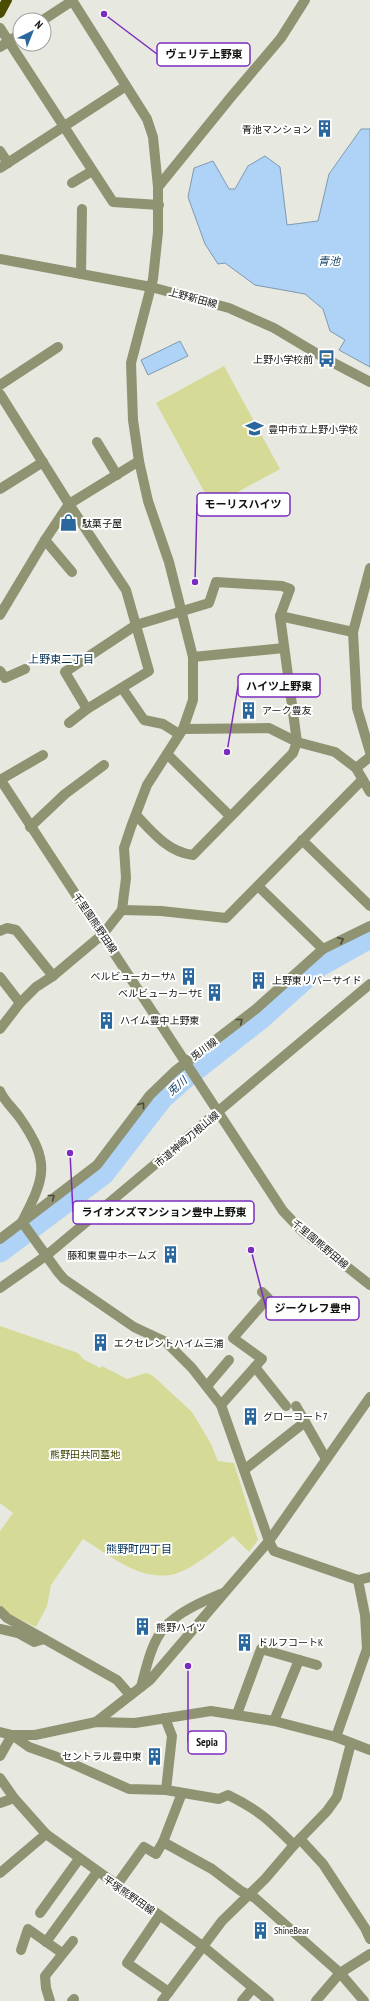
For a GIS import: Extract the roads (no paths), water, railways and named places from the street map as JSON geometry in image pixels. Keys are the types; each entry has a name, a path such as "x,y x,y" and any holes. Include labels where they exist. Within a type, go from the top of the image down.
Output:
{"main road":[{"path":"0,13 7,0"}],"street":[{"path":"158,187 281,38 305,0"},
{"path":"0,1029 20,1003 36,987 53,976 103,934 122,910 126,878 124,848 147,785 181,732 193,700 194,657 169,562 148,501 139,461 133,420 131,363 151,287 158,232 159,206 154,137 147,119 72,1 52,14"},
{"path":"0,28 4,44 64,127 113,202 159,206"},
{"path":"0,151 4,165 126,86"},
{"path":"72,183 92,170"},
{"path":"81,274 82,209"},
{"name":"上野新田線","path":"0,258 151,287 229,308 274,328 326,359 370,382"},
{"path":"0,384 58,347"},
{"path":"0,394 69,504 126,590 149,671 87,709 69,723"},
{"path":"97,442 117,475"},
{"path":"0,615 45,540 69,504 139,461"},
{"path":"0,489 43,462"},
{"path":"45,540 72,572"},
{"path":"370,568 367,591 353,632 357,708 370,752"},
{"path":"87,709 65,672 136,625 209,603 216,582 282,586 290,589 280,616 297,742 293,753 193,855 183,854 163,842 136,815"},
{"path":"280,616 353,632"},
{"path":"194,657 284,648"},
{"path":"0,671 5,678 26,669"},
{"path":"122,688 144,720 163,724 181,732 269,728 297,742 335,752 356,768 367,785 302,840 226,918 162,911 122,910"},
{"path":"167,754 230,816"},
{"path":"0,779 44,755"},
{"path":"356,768 370,757"},
{"path":"30,826 65,794 104,765"},
{"name":"千里園熊野田線","path":"0,779 103,934 283,1211 302,1231 370,1285"},
{"path":"302,840 370,906"},
{"path":"258,886 323,949"},
{"name":"兎川線","path":"0,1239 26,1228 97,1165 154,1090 260,1006 323,949 370,926"},
{"path":"0,931 7,928 16,930 53,976"},
{"path":"0,977 20,1003"},
{"name":"市道神崎刀根山線","path":"0,1288 47,1255 370,984"},
{"path":"0,1090 6,1102 15,1110 24,1124 41,1162 42,1170 39,1186 26,1228 58,1272 73,1286 134,1328 166,1342 192,1368 221,1404 269,1541 274,1551 358,1580 370,1577"},
{"path":"221,1404 262,1359 233,1338 268,1298 262,1292"},
{"path":"206,1386 229,1360"},
{"path":"255,1367 304,1422 326,1459"},
{"path":"96,1722 150,1680 269,1541 370,1397"},
{"path":"244,1470 304,1422"},
{"path":"336,1736 368,1649 367,1615 358,1580"},
{"path":"141,1688 150,1653 164,1627 195,1605 226,1591"},
{"path":"0,1611 7,1618 117,1680 130,1695"},
{"path":"0,1629 18,1633 34,1642 44,1638"},
{"path":"237,1714 261,1649 317,1665"},
{"path":"274,1721 299,1660"},
{"path":"0,1732 12,1735 35,1735 96,1722 135,1723 211,1711 274,1721 336,1736 370,1750"},
{"path":"165,1718 172,1736 166,1790"},
{"path":"12,1735 29,1747 57,1757 129,1789 166,1790 219,1799 228,1796 253,1807 323,1864 368,1927 370,1939"},
{"path":"0,1756 12,1735"},
{"path":"162,2001 222,1921 249,1895 327,1811 337,1797 351,1743"},
{"name":"平塚熊野田線","path":"0,1778 14,1798 46,1834 116,1886 204,1947 269,2001"},
{"path":"116,1886 144,1848 156,1854 163,1842 182,1793"},
{"path":"0,1803 14,1798"},
{"path":"0,1874 46,1834"},
{"path":"163,1842 212,1869 240,1891 255,1898 340,1974 364,2001"},
{"path":"40,1913 79,1859"},
{"path":"46,1942 97,1872"},
{"path":"159,1916 127,1963 169,1992"},
{"path":"20,1950 28,1929 62,1953"},
{"path":"50,2001 46,1988 45,1976 73,1941"},
{"path":"316,2001 340,1974 370,1954"},
{"path":"242,2001 253,1988"}],"water":[{"name":"青池","path":"361,129 370,129 370,367 339,350 345,340 330,331 323,309 305,294 255,285 225,263 218,264 205,244 188,197 194,168 213,161 229,189 235,189 248,166 265,156 280,167 287,225 318,221 329,174"},
{"path":"180,341 188,356 148,375 141,360"}],"waterway":[{"name":"兎川","path":"0,1252 104,1174 162,1099 182,1081 262,1018 320,966 370,938"}],"place":[{"name":"ヴェリテ上野東","path":"104,14"},
{"name":"青池マンション","path":"325,129"},
{"name":"上野小学校前","path":"326,359"},
{"name":"豊中市立上野小学校","path":"255,429"},
{"name":"駄菓子屋","path":"69,523"},
{"name":"モーリスハイツ","path":"195,582"},
{"name":"アーク豊友","path":"249,710"},
{"name":"ハイツ上野東","path":"227,752"},
{"name":"ベルビューカーサA","path":"188,976"},
{"name":"上野東リバーサイド","path":"259,980"},
{"name":"ベルビューカーサE","path":"215,993"},
{"name":"ハイム豊中上野東","path":"107,1020"},
{"name":"ライオンズマンション豊中上野東","path":"70,1153"},
{"name":"ジークレフ豊中","path":"251,1250"},
{"name":"藤和東豊中ホームズ","path":"170,1255"},
{"name":"エクセレントハイム三浦","path":"101,1343"},
{"name":"グローコート7","path":"250,1416"},
{"name":"熊野ハイツ","path":"143,1627"},
{"name":"ドルフコートK","path":"245,1642"},
{"name":"Sepia","path":"188,1666"},
{"name":"セントラル豊中東","path":"155,1756"},
{"name":"ShineBear","path":"261,1930"}],"district":[{"name":"上野東二丁目","path":"61,659"},
{"name":"熊野町四丁目","path":"139,1549"}],"park label":[{"name":"熊野田共同墓地","path":"85,1454"}]}
